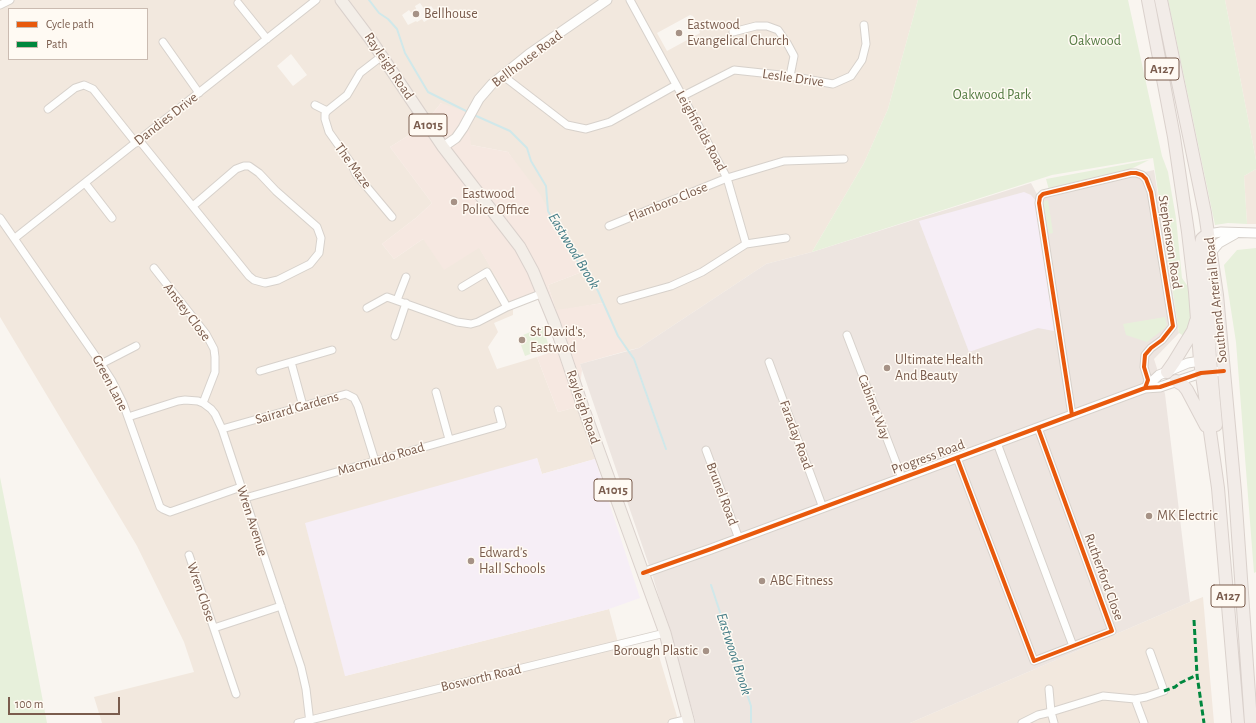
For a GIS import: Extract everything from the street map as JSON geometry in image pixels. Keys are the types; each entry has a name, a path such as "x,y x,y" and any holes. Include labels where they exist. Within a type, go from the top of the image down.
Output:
{"highway":[{"name":"Southend Arterial Road","path":"1148,0 1174,138 1188,232 1197,315 1210,364"},
{"name":"Southend Arterial Road","path":"1160,0 1205,213 1217,295 1210,364 1211,436 1218,488 1238,723"},
{"path":"1208,234 1202,239 1200,248 1205,284 1210,364 1221,476 1218,488"},
{"path":"1163,373 1174,362 1193,331 1197,315"},
{"name":"Southend Arterial Road","path":"1210,364 1224,370 1235,492 1251,723"},
{"path":"1176,381 1187,390 1211,436"}],"main road":[{"name":"Rayleigh Road","path":"341,0 359,23 444,147 520,247 533,271 543,293 666,634 689,721"}],"street":[{"path":"0,5 10,0"},
{"name":"Dandies Drive","path":"15,238 316,0"},
{"name":"Bellhouse Road","path":"444,147 456,138 475,105 502,75 529,54 607,0"},
{"name":"Leighfields Road","path":"630,0 727,178 784,161 844,159"},
{"path":"238,3 267,39"},
{"name":"Leslie Drive","path":"683,96 734,70 790,76 833,84 851,76 862,60 866,44 864,25"},
{"path":"733,32 756,26 767,26 778,30 794,56 790,76"},
{"path":"163,42 199,93"},
{"path":"315,105 326,111 347,95 356,79 365,68 382,56"},
{"path":"502,75 566,125 586,129 610,122 676,85"},
{"path":"48,108 75,88 84,86 93,89 193,206 249,276 260,283 271,282 304,268 315,259 319,253 320,238 316,227 276,191 259,173 249,166 236,169 193,206"},
{"name":"The Maze","path":"326,111 325,119 329,132 351,163 356,174 392,217"},
{"name":"Stephenson Road","path":"1072,415 1039,203 1040,197 1046,193 1131,173 1142,174 1146,179 1151,192 1173,326 1162,340 1151,348 1145,355 1144,360 1148,380 1145,388"},
{"path":"727,178 746,244"},
{"name":"Flamboro Close","path":"609,226 727,178"},
{"path":"85,183 112,218"},
{"name":"Green Lane","path":"0,218 118,391 158,503 163,510 170,512 175,511 241,487"},
{"path":"1208,234 1221,232 1236,234 1256,233"},
{"path":"1211,254 1215,246 1236,234"},
{"path":"621,300 671,286 702,272 746,244 786,238"},
{"name":"Anstey Close","path":"154,268 206,334 214,349 215,372 203,403"},
{"path":"462,287 487,272 507,307"},
{"path":"398,300 406,277"},
{"path":"367,308 385,297 398,300 457,322 471,324 507,307 543,293"},
{"path":"395,336 406,303"},
{"name":"Cabinet Way","path":"847,335 902,478"},
{"path":"101,364 136,346"},
{"path":"260,371 332,350"},
{"path":"291,362 303,406"},
{"name":"Faraday Road","path":"769,362 823,508"},
{"name":"Progress Road","path":"1145,388 1163,373 1188,363 1210,364"},
{"name":"Progress Road","path":"643,573 739,539 1145,388 1160,387 1176,381 1210,364"},
{"path":"1146,370 1152,376 1163,373"},
{"path":"436,392 449,439"},
{"name":"Sairard Gardens","path":"222,430 342,395 351,396 356,401 358,406 375,461"},
{"path":"128,417 178,401 191,400 203,403"},
{"name":"Wren Avenue","path":"203,403 215,414 222,430 245,498 304,678 310,721"},
{"name":"Macmurdo Road","path":"245,498 502,425 498,410"},
{"name":"Rutherford Close","path":"957,458 1034,661 1112,630 1038,428"},
{"path":"997,443 1073,646"},
{"name":"Brunel Road","path":"706,450 739,539"},
{"name":"Wren Close","path":"189,555 236,694"},
{"name":"Wren Close","path":"214,628 281,606"},
{"name":"Bosworth Road","path":"298,723 666,634"},
{"path":"1022,723 1038,716 1103,696 1135,699 1164,691 1150,652"},
{"path":"1049,689 1054,723"},
{"path":"1135,699 1144,723"},
{"path":"672,723 689,721"}],"shaded area":[{"path":"0,0 918,0 888,109 864,163 812,252 766,264 639,348 625,351 603,303 556,311 548,285 582,272 508,152 471,145 441,103 422,127 390,147 432,203 417,217 382,244 394,259 423,239 479,247 513,306 513,315 494,323 498,332 488,347 497,369 537,357 558,412 577,407 595,459 542,474 537,458 345,676 609,609 621,654 656,646 679,723 102,723 94,697 194,672 184,642 137,546 0,317","holes":["420,3 425,10 431,6 435,11 428,16 429,19 424,22 422,19 408,25 402,15 409,10 412,14 417,11 415,6","690,15 693,16 696,21 700,33 667,51 657,33","291,54 307,75 293,86 277,66"]},
{"path":"1225,0 1256,0 1256,160"},
{"path":"441,103 467,112 471,145 508,152 540,194 582,272 548,285 556,310 603,303 626,351 580,364 582,370 577,407 558,412 537,357 557,350 538,296 513,306 479,248 444,270 423,239 394,259 382,244 417,217 432,203 390,147 422,127"},
{"path":"1256,169 1256,224 1247,224 1244,176"},
{"path":"1154,170 1179,333 1154,359 1165,394 1190,602 910,723 696,723 653,577 580,364 639,348 766,264 812,252 1031,183 1038,196"},
{"path":"1024,192 1031,195 1036,201 1054,331 1038,328 969,352 919,221"},
{"name":"Edward's Hall Schools","path":"537,458 542,474 595,459 640,598 609,609 345,676 305,523"},
{"path":"1203,597 1214,723 910,723 1190,602"}],"green space":[{"name":"Oakwood Park","path":"918,0 1128,0 1162,156 1168,172 1176,218 1182,278 1189,288 1193,316 1184,336 1179,333 1153,158 1052,175 812,252 864,163 888,109"},
{"path":"1168,0 1225,0 1256,160 1256,169 1244,176 1247,224 1228,223 1215,225"},
{"path":"1149,160 1117,176 1049,190 1046,179"},
{"path":"1048,200 1053,233 1049,234 1042,202"},
{"path":"1256,248 1256,572 1254,573 1236,342 1224,265 1237,250"},
{"path":"1165,317 1167,325 1165,328 1147,342 1126,335 1123,324"},
{"path":"543,327 549,347 525,356 518,337"},
{"path":"0,477 15,553 47,723 0,723"}],"waterway":[{"name":"Eastwood Brook","path":"369,0 379,13 388,19 397,29 405,53 428,92 468,112"},
{"name":"Eastwood Brook","path":"474,115 510,131 527,148 531,161 546,186 548,211 574,256 598,291 618,336 634,359 666,449"},
{"name":"Eastwood Brook","path":"711,585 751,706 751,723"}],"marked path":[{"path":"1194,620 1197,675 1204,723"},
{"path":"1164,691 1197,675"}],"cycle path":[{"path":"1072,415 1039,203 1040,197 1043,194 1131,173 1142,175 1146,179 1151,192 1173,326 1162,340 1151,348 1145,355 1144,367 1148,380 1145,388"},
{"path":"643,573 1145,388 1160,387 1201,373 1224,371"},
{"path":"957,458 1034,661 1112,631 1038,428"}],"place":[{"name":"Bellhouse","path":"416,14"},
{"name":"Eastwood Evangelical Church","path":"679,33"},
{"name":"Eastwood Police Office","path":"454,202"},
{"name":"St David's, Eastwod","path":"522,340"},
{"name":"Ultimate Health And Beauty","path":"887,368"},
{"name":"MK Electric","path":"1149,516"},
{"name":"Edward's Hall Schools","path":"471,561"},
{"name":"ABC Fitness","path":"762,581"},
{"name":"Borough Plastic","path":"706,651"}],"park label":[{"name":"Oakwood","path":"1095,41"}]}
